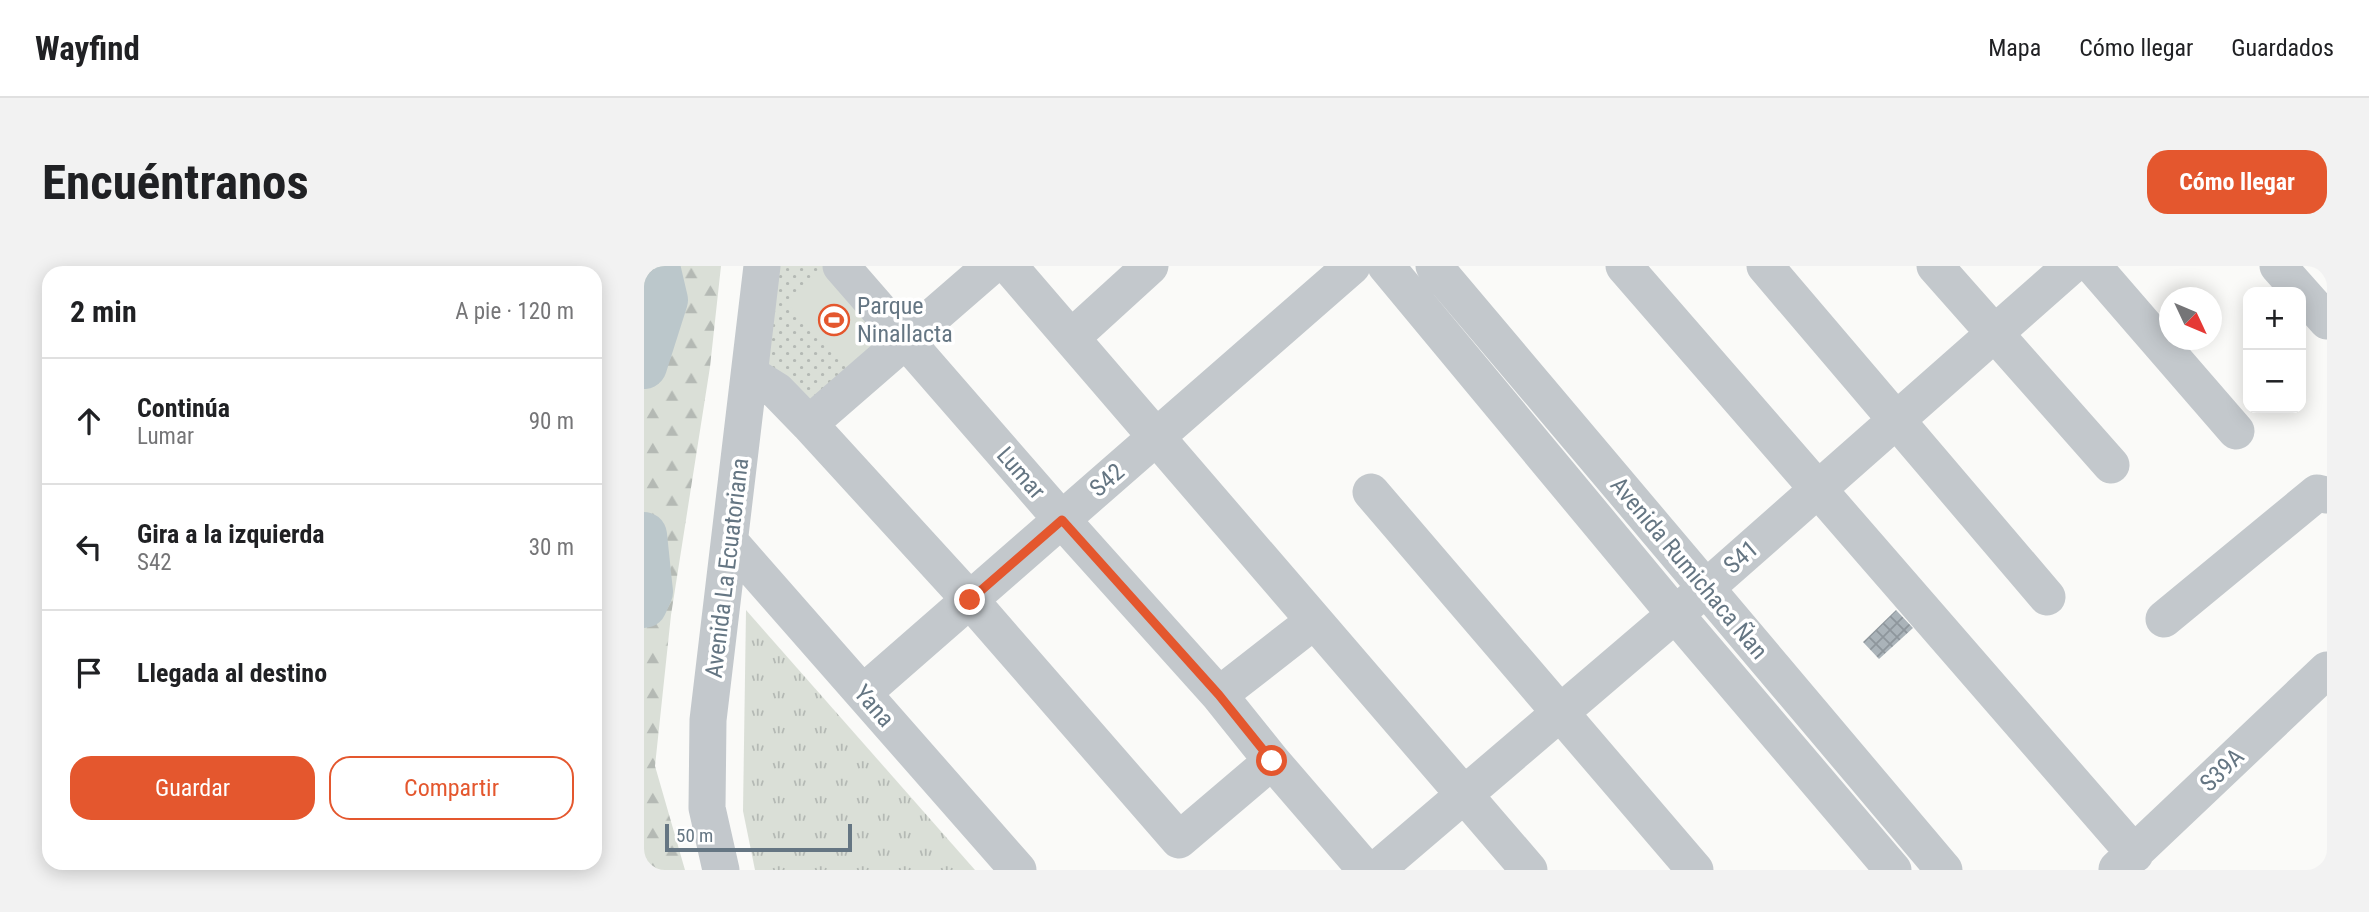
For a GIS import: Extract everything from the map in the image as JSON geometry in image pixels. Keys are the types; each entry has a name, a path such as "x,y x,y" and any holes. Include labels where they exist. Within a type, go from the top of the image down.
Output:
{"street":[{"name":"Avenida La Ecuatoriana","path":"721,870 707,808 708,720 762,266"},
{"name":"Lumar","path":"841,266 1062,520 1219,695 1366,870"},
{"path":"809,424 991,266"},
{"path":"1009,266 1529,870"},
{"path":"1071,338 1150,266"},
{"name":"S42","path":"863,693 1352,266"},
{"name":"Avenida Rumichaca Ñan","path":"1386,266 1675,614 1893,870"},
{"name":"Avenida Rumichaca Ñan","path":"1434,266 1944,870"},
{"path":"1624,266 1817,490 2126,862"},
{"path":"1765,266 2047,597"},
{"path":"1935,266 2111,465"},
{"name":"S41","path":"1376,870 1706,588 2071,266"},
{"path":"2093,266 2236,431"},
{"path":"2278,266 2325,315"},
{"path":"750,374 777,391 809,424 970,600 1180,840 1272,761"},
{"path":"1371,492 1695,870"},
{"path":"2164,619 2318,494 2327,495"},
{"name":"Yana","path":"730,542 1018,870"},
{"path":"1219,695 1314,621"},
{"name":"S39A","path":"2126,862 2327,670"}],"green space":[{"path":"644,266 721,266 710,367 671,615 655,766 685,870 644,870"},
{"name":"Parque Ninallacta","path":"772,266 834,266 899,339 809,417 765,367"},
{"name":"Parque Ninallacta","path":"821,270 882,337 847,367 786,302"},
{"path":"746,610 975,870 755,870 743,811"}],"building":[{"path":"1896,610 1913,628 1879,659 1863,642"}],"waterway":[{"path":"644,366 665,300 657,266"},
{"path":"644,535 650,592 644,605"}],"place":[{"name":"Parque Ninallacta","path":"834,320"}],"route":[{"path":"970,600 1062,520 1219,695 1272,761"}]}
